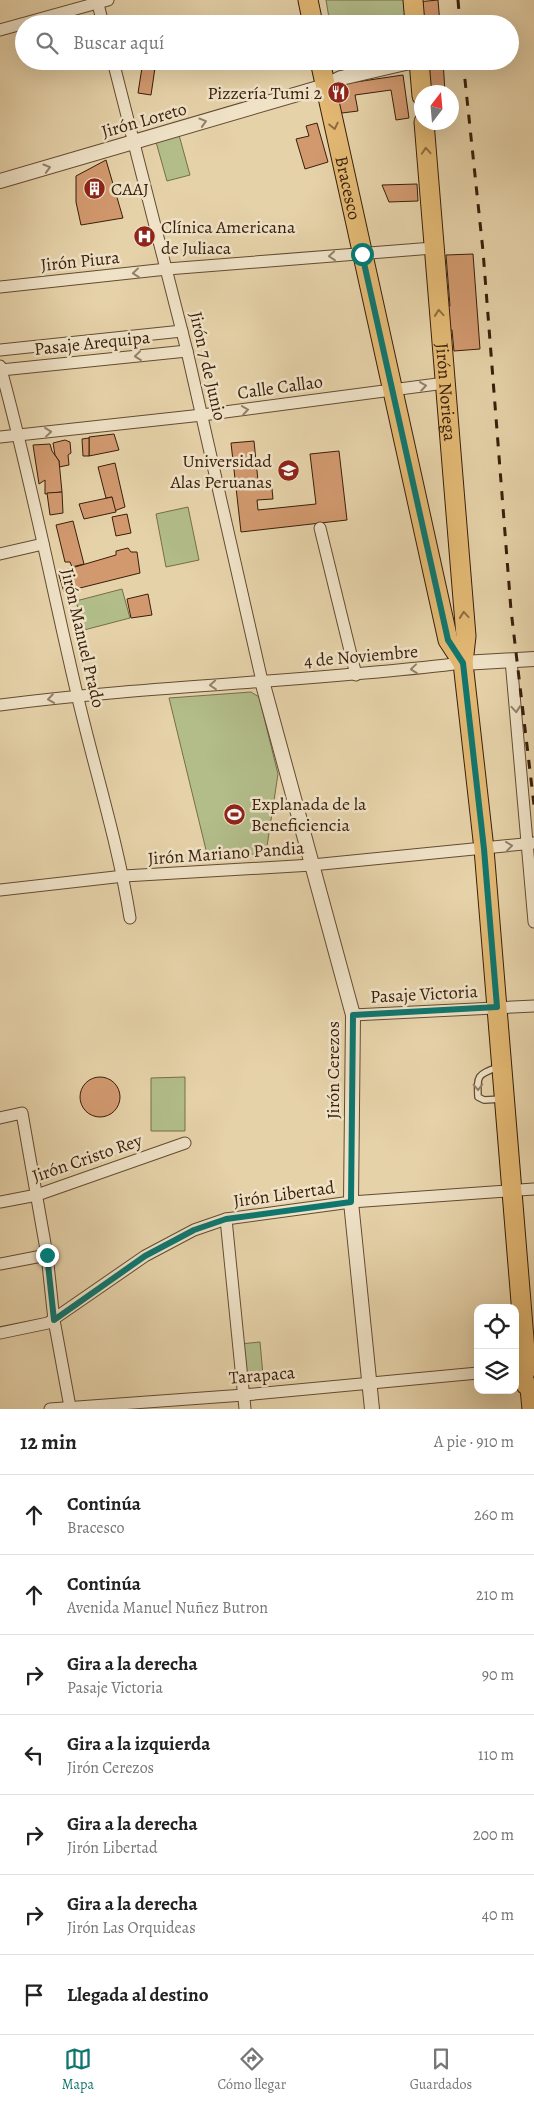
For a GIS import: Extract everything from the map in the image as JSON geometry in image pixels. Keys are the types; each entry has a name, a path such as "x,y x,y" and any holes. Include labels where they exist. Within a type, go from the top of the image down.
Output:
{"main road":[{"path":"308,0 311,15"},
{"path":"413,0 414,15"},
{"name":"Bracesco","path":"322,70 448,640 463,663"},
{"path":"420,70 421,85"},
{"name":"Jirón Noriega","path":"425,130 466,636 463,663"},
{"path":"463,663 484,849 525,1351 532,1409"}],"street":[{"path":"52,15 101,1 102,15"},
{"path":"0,30 15,26"},
{"name":"Jirón 7 de Junio","path":"115,70 187,351 262,681"},
{"name":"Jirón Loreto","path":"0,181 325,86 341,78 375,70"},
{"name":"Jirón Piura","path":"0,287 167,269 433,248"},
{"name":"Pasaje Arequipa","path":"0,350 182,331"},
{"name":"Pasaje Arequipa","path":"1,368 187,351"},
{"name":"Jirón Manuel Prado","path":"1,368 44,544 77,695 124,876 130,918"},
{"name":"Calle Callao","path":"0,437 202,415 445,383"},
{"path":"320,528 356,675"},
{"path":"0,554 44,544"},
{"path":"463,663 534,659"},
{"path":"511,660 531,843 534,922"},
{"name":"4 de Noviembre","path":"0,706 77,695 356,675 463,663"},
{"name":"Jirón Cerezos","path":"262,681 353,1015 351,1202 372,1409"},
{"name":"Jirón Mariano Pandia","path":"0,890 124,876 312,865 531,843"},
{"name":"Pasaje Victoria","path":"353,1015 534,1006"},
{"path":"0,1118 22,1113 47,1255 54,1320 70,1407"},
{"name":"Jirón Cristo Rey","path":"0,1202 37,1195 184,1143"},
{"name":"Jirón Libertad","path":"0,1332 29,1328 54,1320 145,1256 194,1230 226,1219 351,1202 534,1189"},
{"path":"226,1219 245,1409"},
{"path":"0,1264 47,1255"},
{"name":"Tarapaca","path":"50,1409 244,1395 474,1373"}],"lane":[{"path":"502,1066 480,1074 477,1080 478,1097 484,1100 505,1099"}],"green space":[{"path":"326,0 404,0 405,15 328,15"},
{"path":"179,135 190,175 167,181 156,142"},
{"path":"188,507 199,560 166,567 156,514"},
{"path":"122,589 130,618 84,630 76,601"},
{"name":"Explanada de la Beneficiencia","path":"251,692 259,697 278,774 266,853 208,858 169,698"},
{"path":"185,1077 185,1131 151,1131 151,1078"},
{"path":"260,1342 263,1375 244,1377 240,1344"}],"building":[{"path":"438,0 439,15 418,15 417,2"},
{"path":"142,70 155,70 151,95 138,93"},
{"path":"423,70 444,70 445,85 424,85"},
{"path":"403,75 409,118 396,120 391,90 355,95 358,111 334,114 329,86"},
{"path":"317,123 328,162 305,169 296,139 309,136 306,126"},
{"name":"CAAJ","path":"106,160 123,218 81,225 76,202 76,176"},
{"path":"417,184 418,201 389,202 382,185"},
{"path":"473,254 480,349 454,351 452,330 446,331 444,306 450,306 446,255"},
{"path":"114,434 119,450 89,456 89,437"},
{"path":"89,438 89,456 83,456 82,439"},
{"path":"65,440 70,442 69,465 59,467 53,443"},
{"path":"254,441 258,481 271,479 273,499 257,500 258,510 316,504 310,454 339,451 347,520 241,532 231,443"},
{"path":"50,444 52,451 59,461 62,492 45,494 45,480 39,484 33,445"},
{"path":"115,463 125,507 114,511 112,497 106,498 98,467"},
{"path":"62,492 63,513 50,515 47,493"},
{"path":"112,497 116,512 84,519 79,504"},
{"path":"127,514 131,533 116,536 112,517"},
{"path":"73,521 84,564 72,567 70,562 65,562 56,525"},
{"path":"128,548 131,552 137,552 140,573 64,592 58,572 116,555 116,551"},
{"path":"148,594 152,615 131,618 127,599"},
{"path":"100,1077 114,1083 120,1097 114,1111 100,1117 86,1111 80,1097 86,1083"}],"railway":[{"path":"458,0 459,15"},
{"path":"464,70 483,251 511,610 534,805"}],"place":[{"name":"Pizzería Tumi 2","path":"338,93"},
{"name":"CAAJ","path":"95,189"},
{"name":"Clínica Americana de Juliaca","path":"145,237"},
{"name":"Universidad Alas Peruanas","path":"288,471"},
{"name":"Explanada de la Beneficiencia","path":"235,814"}],"route":[{"path":"47,1255 54,1320 145,1256 194,1230 226,1219 351,1202 353,1015 497,1007 484,849 463,663 448,640 362,254"}]}
